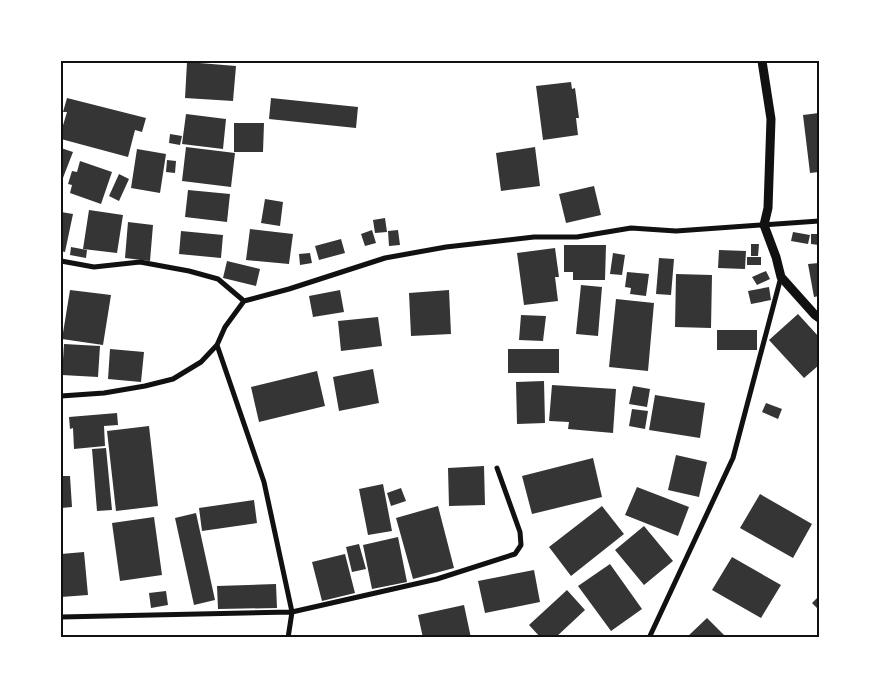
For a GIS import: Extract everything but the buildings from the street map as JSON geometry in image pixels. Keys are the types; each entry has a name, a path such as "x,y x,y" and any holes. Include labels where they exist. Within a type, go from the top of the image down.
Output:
{"street":[{"path":"649,638 733,458 781,277 776,256 764,225 768,208 771,119 762,61"},
{"path":"61,396 104,393 145,386 173,378 201,362 217,345 224,327 244,301 289,289 385,258 446,247 534,237 577,237 631,228 676,230 819,221"},
{"path":"61,260 94,267 140,262 189,271 218,279 244,301"},
{"path":"781,277 819,318"},
{"path":"217,345 264,482 292,612 288,638"},
{"path":"61,617 292,612 438,579 515,554 521,545 520,532 497,468"}]}
